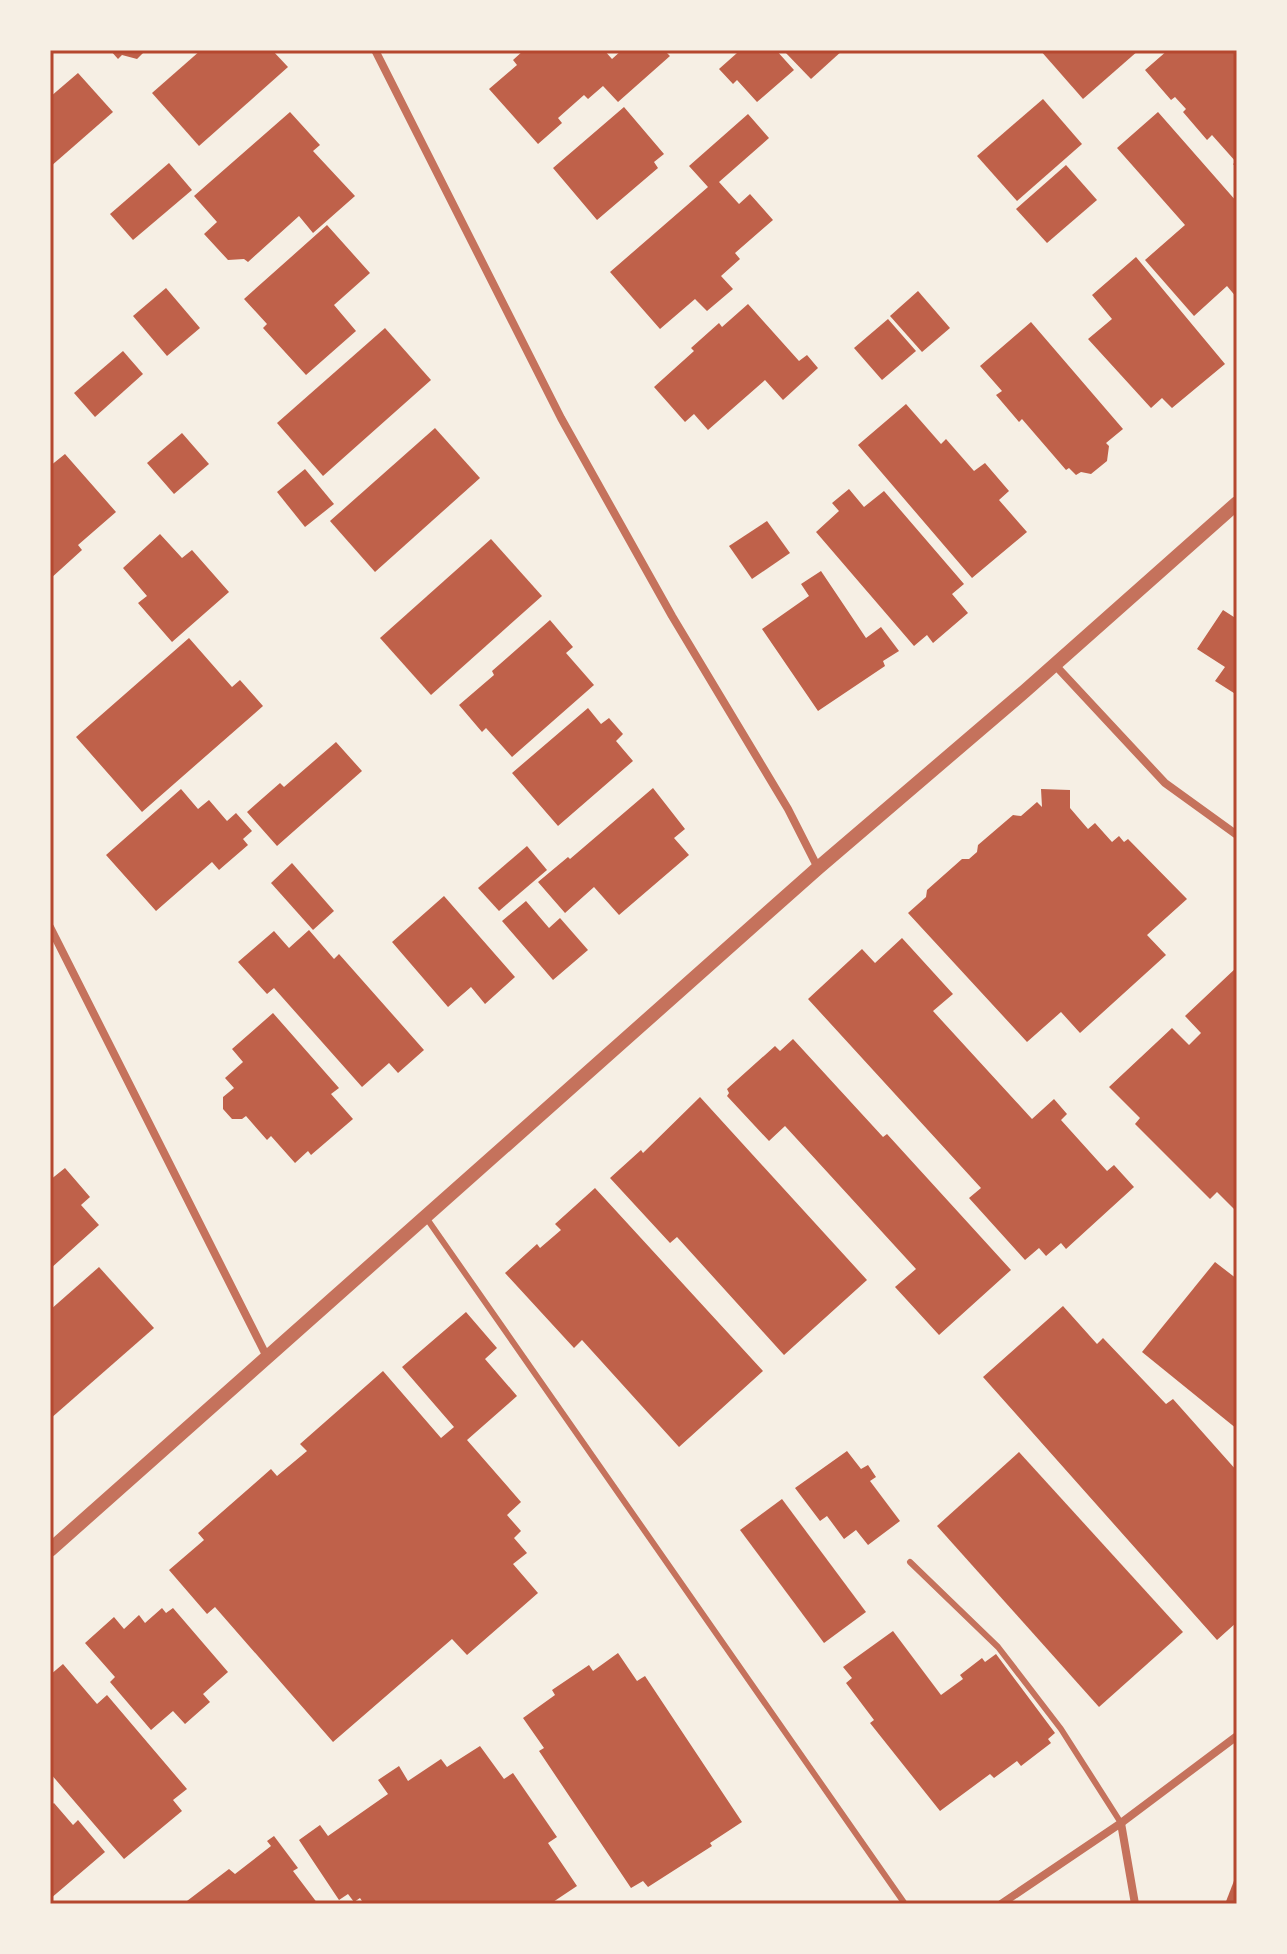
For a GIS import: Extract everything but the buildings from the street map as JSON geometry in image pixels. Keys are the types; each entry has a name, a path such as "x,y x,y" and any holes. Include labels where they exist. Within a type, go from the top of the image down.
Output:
{"street":[{"path":"375,50 561,418 672,616 788,809 818,868"},
{"path":"50,1550 818,868 1055,665 1237,503"},
{"path":"1055,665 1165,783 1237,835"},
{"path":"50,927 267,1357"},
{"path":"1001,1904 1121,1823 1237,1736"},
{"path":"1121,1823 1135,1904"}],"lane":[{"path":"425,1216 905,1904"},
{"path":"910,1562 998,1647 1061,1729 1121,1823"}]}
